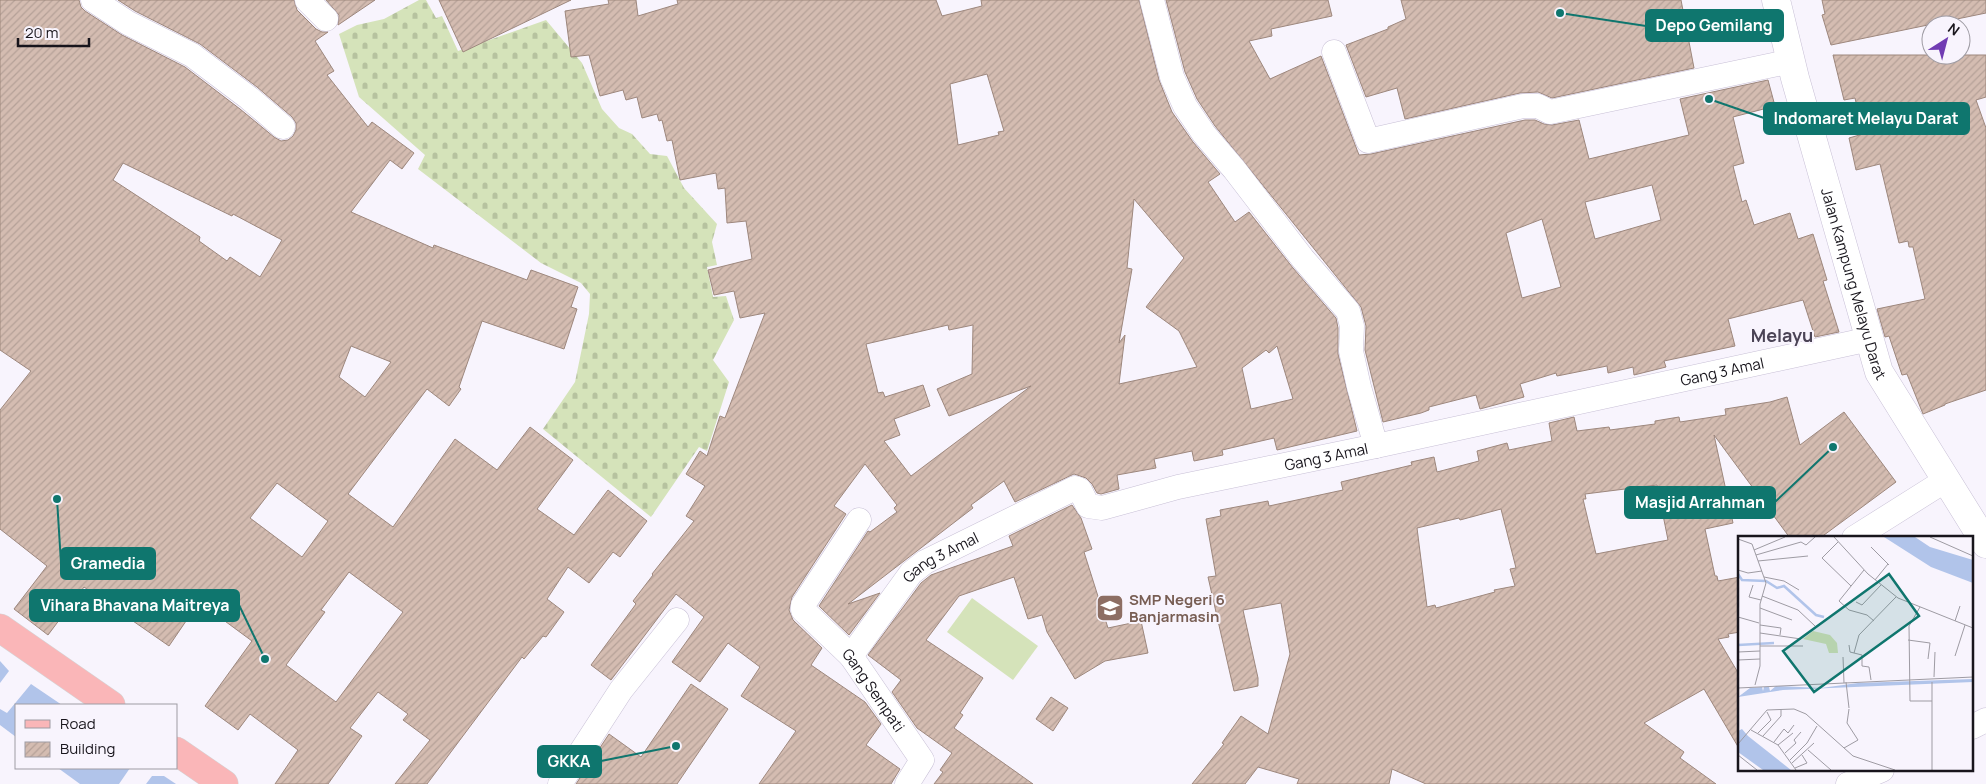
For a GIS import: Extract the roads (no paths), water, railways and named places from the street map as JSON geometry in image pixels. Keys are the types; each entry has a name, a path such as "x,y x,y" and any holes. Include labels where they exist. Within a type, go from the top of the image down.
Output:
{"main road":[{"name":"Jalan Kampung Melayu Darat","path":"1776,0 1879,372 1986,544"},
{"path":"0,628 110,704"},
{"path":"178,752 224,784"}],"street":[{"path":"93,0 128,23 192,56 249,98 283,127"},
{"path":"307,0 326,19"},
{"path":"1152,0 1172,78 1185,106 1204,134 1234,169 1303,260 1348,311 1352,326 1351,351 1376,446"},
{"path":"1334,52 1368,141 1523,106 1538,106 1550,112 1792,61"},
{"name":"Gang 3 Amal","path":"851,656 911,573 925,562 1075,488 1080,490 1088,506 1102,508 1178,487 1870,339"},
{"path":"1857,536 1946,480"},
{"name":"Gang Sempati","path":"859,520 803,605 803,610 806,615 851,656 922,760 907,784"},
{"path":"560,784 621,690 677,620"},
{"path":"1974,726 1986,720"},
{"path":"1848,784 1877,772"}],"water":[{"path":"0,661 9,671 0,683"},
{"path":"31,684 61,704 15,704 15,736 0,725 0,709 7,713"},
{"path":"59,769 129,769 119,784 80,784"},
{"path":"152,776 164,776 176,784 146,784"}],"place":[{"name":"Depo Gemilang","path":"1560,13"},
{"name":"Indomaret Melayu Darat","path":"1709,99"},
{"name":"Masjid Arrahman","path":"1833,447"},
{"name":"Gramedia","path":"57,499"},
{"name":"SMP Negeri 6 Banjarmasin","path":"1110,608"},
{"name":"Vihara Bhavana Maitreya","path":"265,659"},
{"name":"GKKA","path":"676,746"}],"district":[{"name":"Melayu","path":"1782,335"}]}
